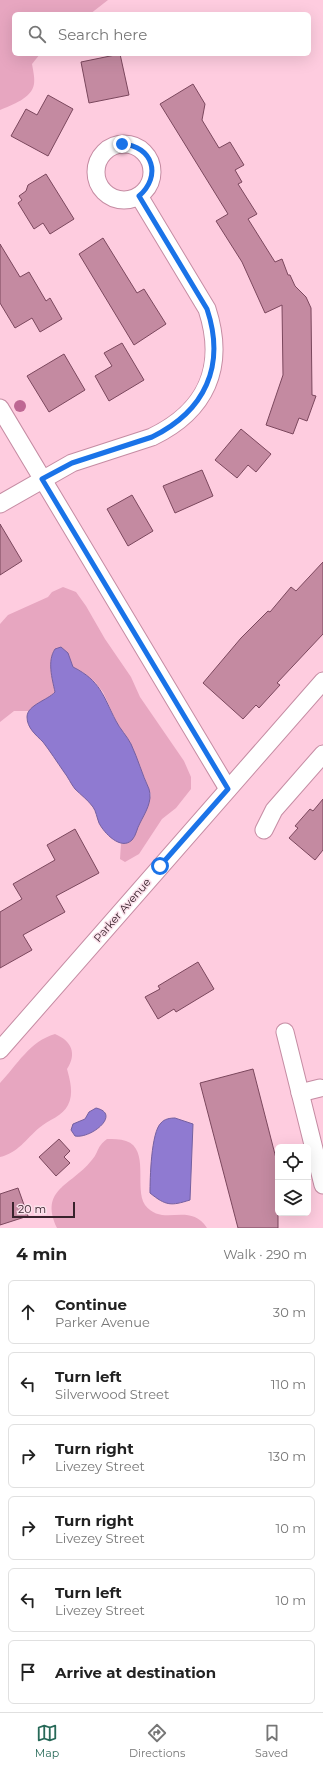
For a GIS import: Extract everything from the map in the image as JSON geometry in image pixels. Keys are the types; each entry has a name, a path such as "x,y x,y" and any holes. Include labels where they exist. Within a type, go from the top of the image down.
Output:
{"street":[{"path":"0,504 72,463 152,437 164,431 176,423 193,407 206,388 211,374 214,358 215,341 213,326 207,309 139,196"},
{"path":"0,408 228,789"},
{"name":"Parker Avenue","path":"0,1050 323,680"},
{"path":"264,830 274,810 323,754"},
{"path":"285,1032 323,1185"},
{"path":"300,1093 320,1088"}],"shaded area":[{"path":"0,0 108,0 93,12 12,12 12,56 38,56 32,64 34,84 30,93 21,100 0,110"},
{"path":"63,587 76,592 86,606 105,639 131,677 140,697 184,761 191,777 191,789 176,808 162,819 139,854 125,862 120,859 121,844 131,841 151,795 130,742 116,721 103,692 95,682 84,673 73,667 68,653 55,649 51,659 51,664 55,692 29,711 14,711 0,722 0,624 8,615 48,597 52,592"},
{"path":"61,647 68,653 73,667 90,678 100,690 118,724 131,744 149,789 150,798 148,807 135,836 128,843 118,842 109,836 99,823 93,807 75,789 43,742 32,731 27,721 30,709 55,692 51,670 51,659 55,649"},
{"path":"55,1034 65,1040 71,1048 72,1058 67,1069 71,1092 70,1101 63,1112 39,1128 17,1149 0,1157 0,1083 24,1054 38,1042"},
{"path":"96,1108 103,1111 106,1115 105,1120 96,1130 89,1134 75,1136 71,1130 73,1124 85,1119 89,1112"},
{"path":"175,1118 193,1124 190,1200 169,1204 150,1193 151,1167 153,1145 158,1128 164,1121"},
{"path":"107,1139 119,1139 126,1141 133,1145 138,1152 140,1160 142,1198 145,1205 152,1211 160,1214 192,1216 200,1220 207,1228 57,1228 52,1215 52,1205 55,1196 60,1189 91,1161 99,1147"}],"building":[{"path":"110,56 120,56 129,95 89,103 81,62"},
{"path":"193,84 205,104 202,120 219,148 230,142 244,165 235,170 242,182 238,184 257,214 248,219 275,262 282,259 288,275 290,275 295,286 306,297 311,308 312,395 316,396 307,421 299,418 293,434 266,425 283,375 282,305 265,313 242,262 216,221 228,214 160,104"},
{"path":"48,95 73,109 48,156 11,136 26,109 37,115"},
{"path":"46,174 74,219 50,234 43,223 34,229 18,203 22,200 19,196 26,191 28,185"},
{"path":"103,238 137,293 144,289 166,324 134,345 79,254"},
{"path":"0,244 20,277 29,272 46,301 50,298 62,319 40,332 32,318 15,328 0,303"},
{"path":"122,343 144,380 109,401 95,376 112,366 104,353"},
{"path":"64,354 85,390 49,412 27,376"},
{"path":"241,429 271,454 256,472 248,465 237,478 215,460"},
{"path":"202,470 213,496 175,513 163,486"},
{"path":"132,495 153,531 128,546 107,509"},
{"path":"0,524 22,561 0,575"},
{"path":"323,562 323,634 277,683 280,685 259,708 256,705 243,719 203,683 241,638 268,611 270,612 291,587 296,591"},
{"path":"323,799 323,850 315,860 289,838 298,828 295,826 310,809 313,811"},
{"path":"75,829 99,873 56,896 65,912 23,935 32,950 0,968 0,912 22,899 13,884 55,860 47,845"},
{"path":"198,962 214,989 176,1012 174,1009 158,1019 145,997 160,989 158,986"},
{"path":"253,1069 275,1154 275,1216 278,1216 278,1228 238,1228 200,1083"},
{"path":"59,1139 70,1151 64,1157 70,1163 56,1176 39,1157"},
{"path":"18,1188 28,1216 0,1225 0,1194"}],"route":[{"path":"122,144 132,144 140,148 147,155 151,163 152,172 150,182 146,190 139,196 200,295 207,309 213,326 215,341 211,374 206,388 198,401 188,413 164,431 152,437 72,463 42,479 228,789 160,866"}]}
